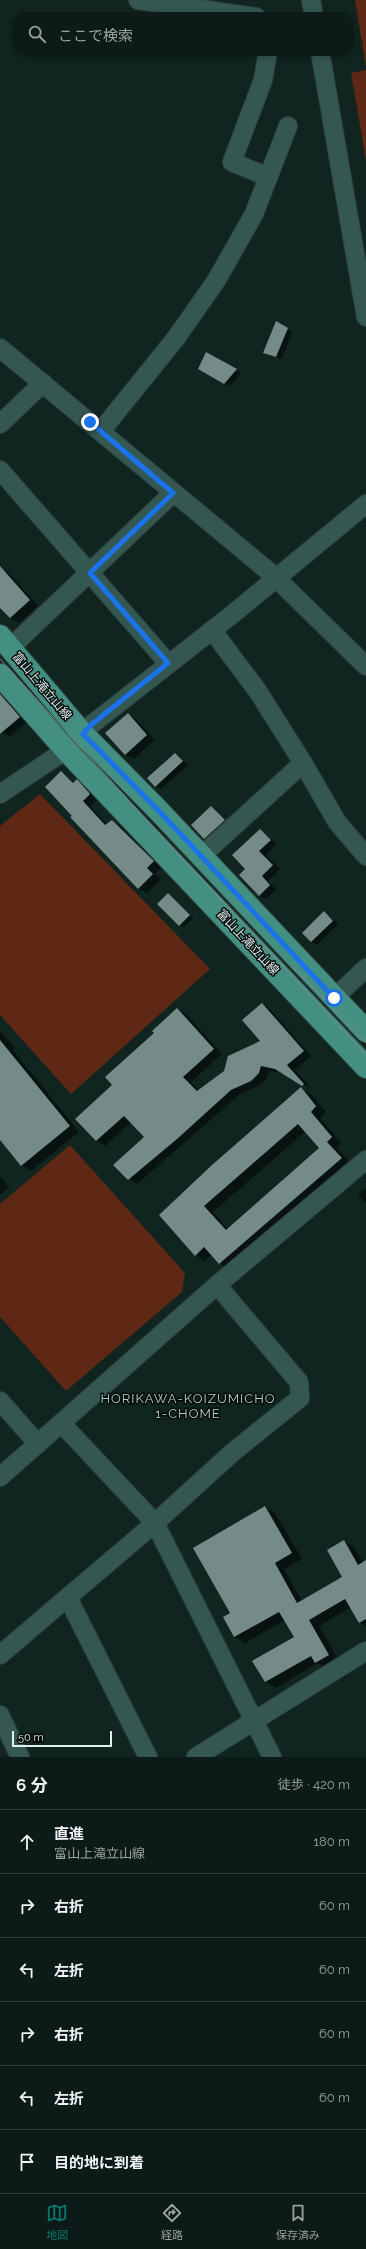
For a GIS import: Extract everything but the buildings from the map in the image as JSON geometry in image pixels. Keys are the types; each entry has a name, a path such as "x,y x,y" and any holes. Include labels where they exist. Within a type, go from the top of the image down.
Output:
{"main road":[{"name":"富山上滝立山線","path":"5,642 83,734 158,810 366,1031"},
{"name":"富山上滝立山線","path":"0,675 66,750 366,1067"}],"street":[{"path":"138,0 221,12"},
{"path":"311,0 313,12"},
{"path":"267,56 263,80 232,162 268,177"},
{"path":"321,56 366,317"},
{"path":"101,431 176,338 216,281 254,214 288,126"},
{"path":"0,348 276,579 366,666"},
{"path":"0,424 43,383"},
{"path":"0,470 168,663"},
{"path":"5,642 90,573 173,493"},
{"path":"0,794 66,750 91,725 276,579 366,504"},
{"path":"212,630 257,690 303,763 337,822 366,856"},
{"path":"200,856 303,763"},
{"path":"334,998 366,968"},
{"path":"0,1477 62,1424 218,1285 366,1160"},
{"path":"0,1655 155,1524 233,1452 300,1398 299,1382 218,1285"},
{"path":"0,1401 38,1444"},
{"path":"62,1424 155,1524 272,1757"},
{"path":"68,1598 148,1757"},
{"path":"196,1757 254,1721 364,1658"},
{"path":"0,1715 20,1757"}],"shaded area":[{"path":"355,0 366,0 366,67"},
{"path":"366,70 366,161 351,73"},
{"path":"40,794 210,969 71,1094 0,1015 0,826"},
{"path":"70,1145 185,1273 182,1292 66,1391 0,1317 0,1204"}],"tram line":[{"path":"0,659 151,825 366,1055"},
{"path":"294,967 366,1043"}],"district":[{"name":"HORIKAWA-KOIZUMICHO 1-CHOME","path":"188,1406"}],"route":[{"path":"90,422 173,493 90,573 168,663 91,725 83,734 158,810 334,998"}]}
